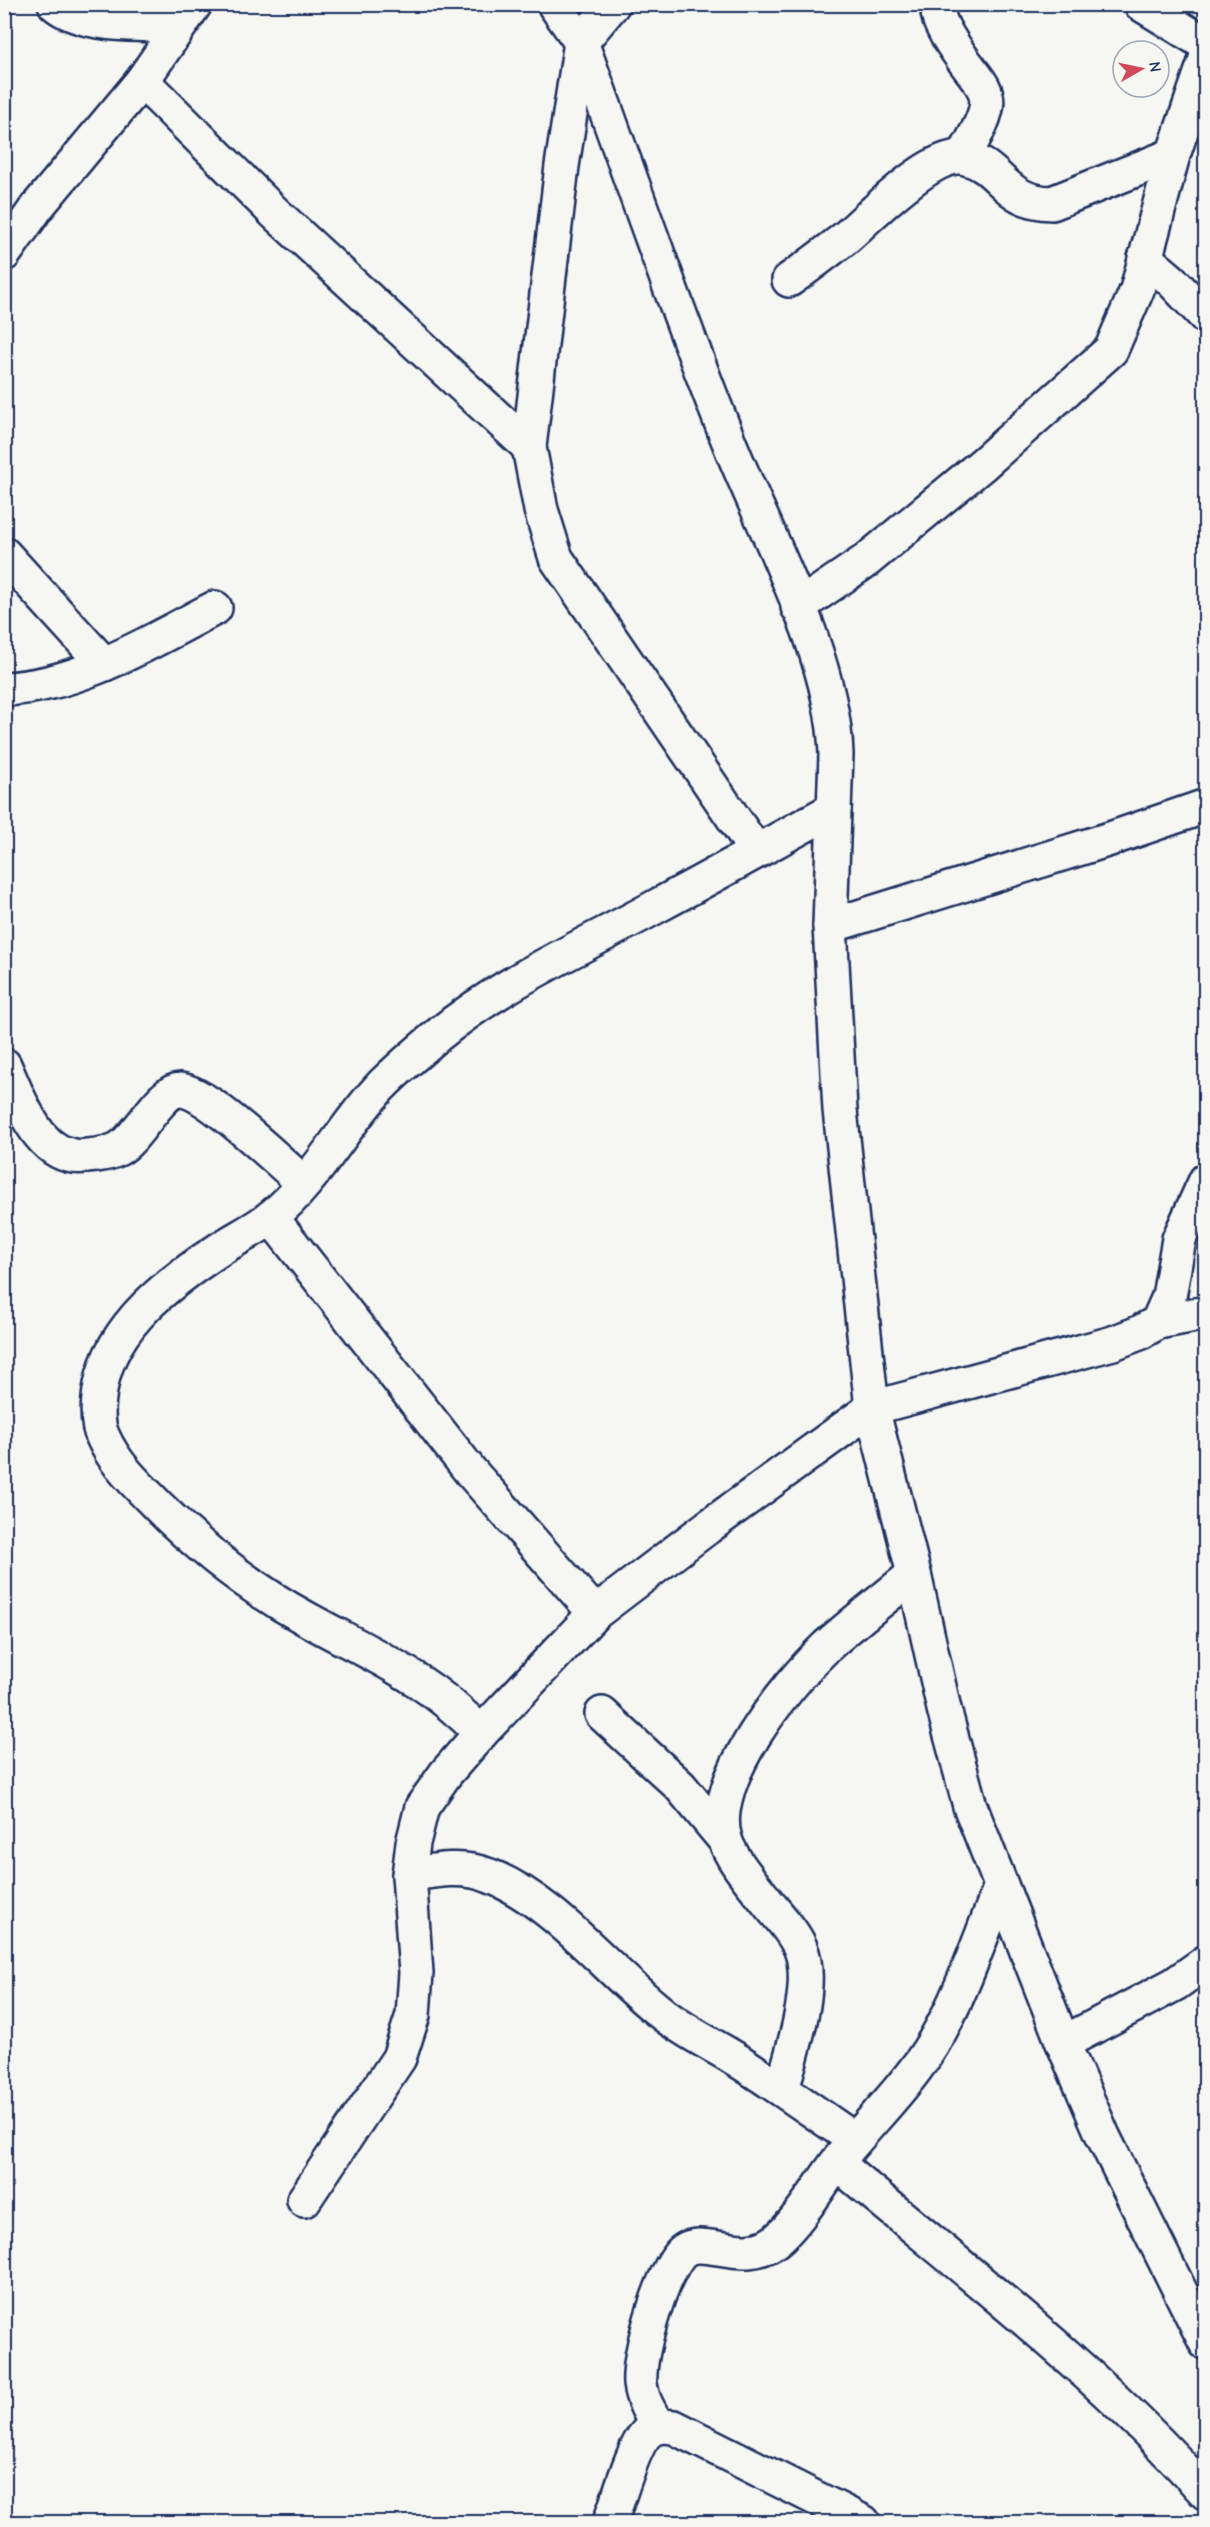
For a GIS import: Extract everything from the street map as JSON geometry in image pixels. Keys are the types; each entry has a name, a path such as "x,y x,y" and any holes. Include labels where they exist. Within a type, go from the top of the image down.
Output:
{"street":[{"path":"55,4 62,10 95,20 187,15"},
{"path":"554,4 582,42 730,445 798,607 826,686 835,726 830,926 840,1110 872,1408 914,1574 944,1709 970,1806 1063,2043 1103,2136 1206,2343"},
{"path":"613,4 582,42 564,156 529,447 541,510 556,558 756,851"},
{"path":"938,4 937,17 987,94 988,104 983,122 963,157"},
{"path":"1141,4 1206,44"},
{"path":"4,254 37,207 142,81 187,15"},
{"path":"798,607 867,560 983,464 1111,350 1137,290 1173,155 1206,59"},
{"path":"142,81 275,213 529,447"},
{"path":"789,280 845,237 891,195 943,160 963,157 983,164 1009,189 1033,202 1052,203 1173,155"},
{"path":"4,207 37,207"},
{"path":"1145,258 1171,280 1206,317"},
{"path":"4,554 104,664"},
{"path":"4,689 28,688 64,680 104,664 214,608"},
{"path":"830,926 1110,839 1206,806"},
{"path":"482,1733 456,1707 424,1682 304,1618 238,1577 176,1524 118,1466 100,1432 98,1397 104,1366 121,1335 163,1290 217,1250 271,1217 304,1184 382,1086 439,1034 501,990 834,809"},
{"path":"4,1065 35,1127 49,1146 73,1158 118,1149 135,1134 168,1094 179,1090 190,1093 220,1112 304,1184"},
{"path":"1158,1322 1169,1297 1179,1239 1206,1180"},
{"path":"271,1217 471,1472 595,1613"},
{"path":"304,2200 399,2058 413,2015 416,1973 409,1875 413,1843 422,1807 446,1773 595,1613 708,1527 872,1408 1113,1343 1139,1334 1158,1322 1206,1313"},
{"path":"725,1840 722,1810 729,1781 744,1751 786,1694 826,1647 914,1574"},
{"path":"602,1714 680,1786 725,1840 748,1878 800,1947 805,1967 803,1995 782,2089"},
{"path":"409,1875 444,1869 462,1869 489,1875 521,1892 586,1943 664,2015 782,2089 846,2152 1117,2400 1164,2446 1206,2493"},
{"path":"658,2426 647,2409 640,2386 641,2358 649,2327 680,2253 692,2246 710,2246 739,2252 762,2250 780,2237 846,2152 918,2067 940,2030 1001,1886"},
{"path":"1063,2043 1175,1984 1206,1962"},
{"path":"610,2523 637,2449 646,2433 658,2426 674,2427 863,2523"}]}
